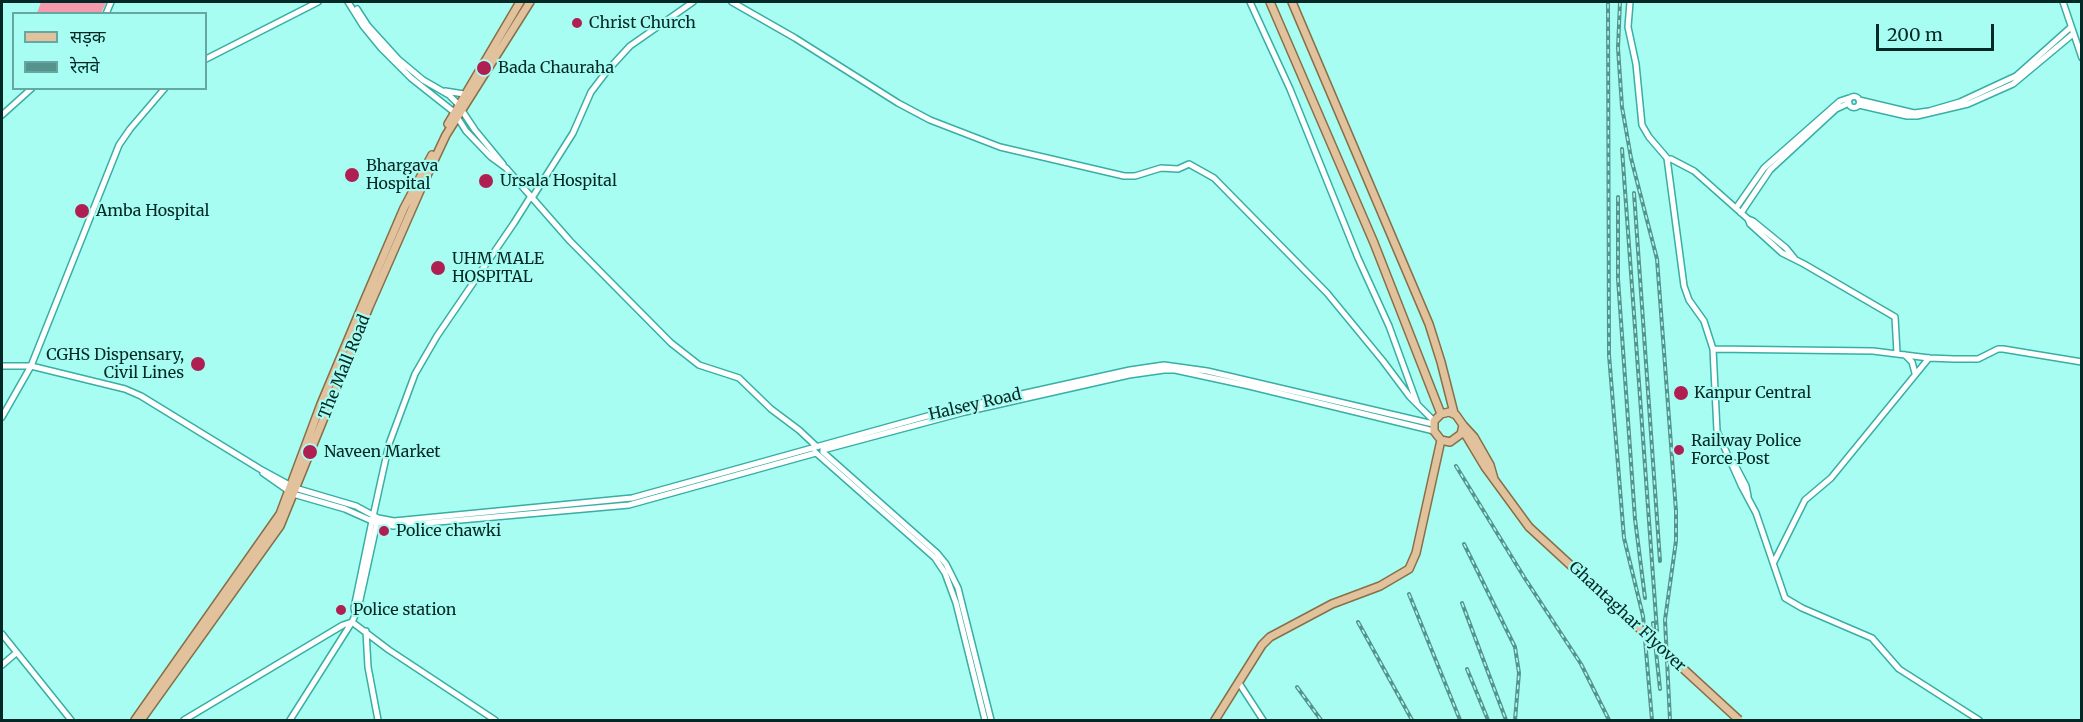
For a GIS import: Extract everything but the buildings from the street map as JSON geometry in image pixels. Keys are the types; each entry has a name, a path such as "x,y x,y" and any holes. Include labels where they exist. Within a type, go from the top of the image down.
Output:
{"main road":[{"name":"The Mall Road","path":"458,110 464,94 520,2"},
{"name":"The Mall Road","path":"135,720 257,553 280,514 292,490 339,359 404,208 458,110 530,2"},
{"path":"1270,2 1374,243 1441,414"},
{"path":"1292,2 1422,307 1441,362 1454,413 1459,417 1473,446 1494,479"},
{"path":"1441,414 1454,413"},
{"path":"1215,720 1270,636 1332,604 1380,586 1409,569 1416,553 1441,440 1434,425 1441,414"},
{"path":"1441,440 1450,442 1458,438 1463,428"},
{"path":"1463,428 1474,437 1490,465 1494,479"},
{"path":"1458,438 1473,446"},
{"name":"Ghantaghar Flyover","path":"1494,479 1529,527 1739,720"},
{"name":"The Mall Road","path":"141,720 163,683"}],"street":[{"path":"207,58 318,2"},
{"path":"350,2 387,48 423,80 440,90 570,241 688,358 699,365 738,378 771,409 799,430 935,558 945,573 956,603 991,720"},
{"path":"350,2 363,26 381,48 411,78 458,110 475,139 506,168"},
{"path":"290,720 352,622 389,444 415,374 436,336 532,197 573,133 591,93 607,71 630,46 693,2"},
{"path":"732,2 795,38 898,103 930,120 1000,147 1124,176 1136,176 1161,168 1178,169 1189,164 1214,178 1327,293 1434,425"},
{"path":"1250,2 1290,89 1358,258 1389,326 1419,407"},
{"path":"1630,2 1628,27 1636,64 1642,124 1649,137 1667,159 1685,292 1704,321 1713,349 1717,431 1741,485 1749,497 1785,598 1872,638 1899,669 1979,720"},
{"path":"2063,2 2082,58"},
{"path":"2013,81 2071,27"},
{"path":"1738,211 1770,170 1836,109 1854,96 1859,102 1900,111 1914,113 1929,111 1960,102 2013,81 2073,34"},
{"path":"2,116 30,90"},
{"path":"2,417 31,366 120,145 130,129 163,90"},
{"path":"440,90 464,94"},
{"path":"1849,101 1853,107 1859,102"},
{"path":"1667,159 1694,171 1738,211 1786,248 1794,259 1895,317 1897,352"},
{"path":"1713,349 1897,352 1929,358 1978,359 2003,349 2082,362"},
{"path":"1904,354 1912,362 1915,373"},
{"path":"1773,562 1805,500 1831,478 1929,358"},
{"path":"2,366 31,366 124,389 141,396 292,490 356,506 375,520 393,526 629,505 872,435 1126,372 1164,367 1206,374 1434,425"},
{"name":"Halsey Road","path":"872,435 941,412 1086,383"},
{"path":"941,412 942,419"},
{"path":"352,622 389,650 495,720"},
{"path":"184,720 343,625 352,622"},
{"path":"366,631 368,667 378,720"},
{"path":"2,634 71,720"},
{"path":"2,665 16,653"},
{"path":"977,675 985,720"},
{"path":"1239,683 1263,720"}],"shaded area":[{"path":"41,2 106,2 102,12 37,12"}],"railway":[{"path":"1620,2 1618,48 1622,107 1631,158 1657,259 1676,511 1676,541 1665,620 1670,720"},
{"path":"1608,4 1609,355 1624,538 1643,616 1652,720"},
{"path":"1622,149 1657,631"},
{"path":"1634,193 1660,561"},
{"path":"1618,197 1618,279 1635,519 1645,598"},
{"path":"1456,466 1581,664 1609,720"},
{"path":"1464,544 1515,647 1519,673 1515,720"},
{"path":"1409,594 1460,720"},
{"path":"1462,603 1506,720"},
{"path":"1358,622 1412,720"},
{"path":"1653,623 1660,689"},
{"path":"1467,669 1488,720"},
{"path":"1297,687 1321,720"}],"place":[{"name":"Christ Church","path":"577,23"},
{"name":"Bada Chauraha","path":"484,68"},
{"name":"Bhargava Hospital","path":"352,175"},
{"name":"Ursala Hospital","path":"486,181"},
{"name":"Amba Hospital","path":"82,211"},
{"name":"UHM MALE HOSPITAL","path":"438,268"},
{"name":"CGHS Dispensary, Civil Lines","path":"198,364"},
{"name":"Kanpur Central","path":"1681,393"},
{"name":"Railway Police Force Post","path":"1679,450"},
{"name":"Naveen Market","path":"310,452"},
{"name":"Police chawki","path":"384,531"},
{"name":"Police station","path":"341,610"}]}
